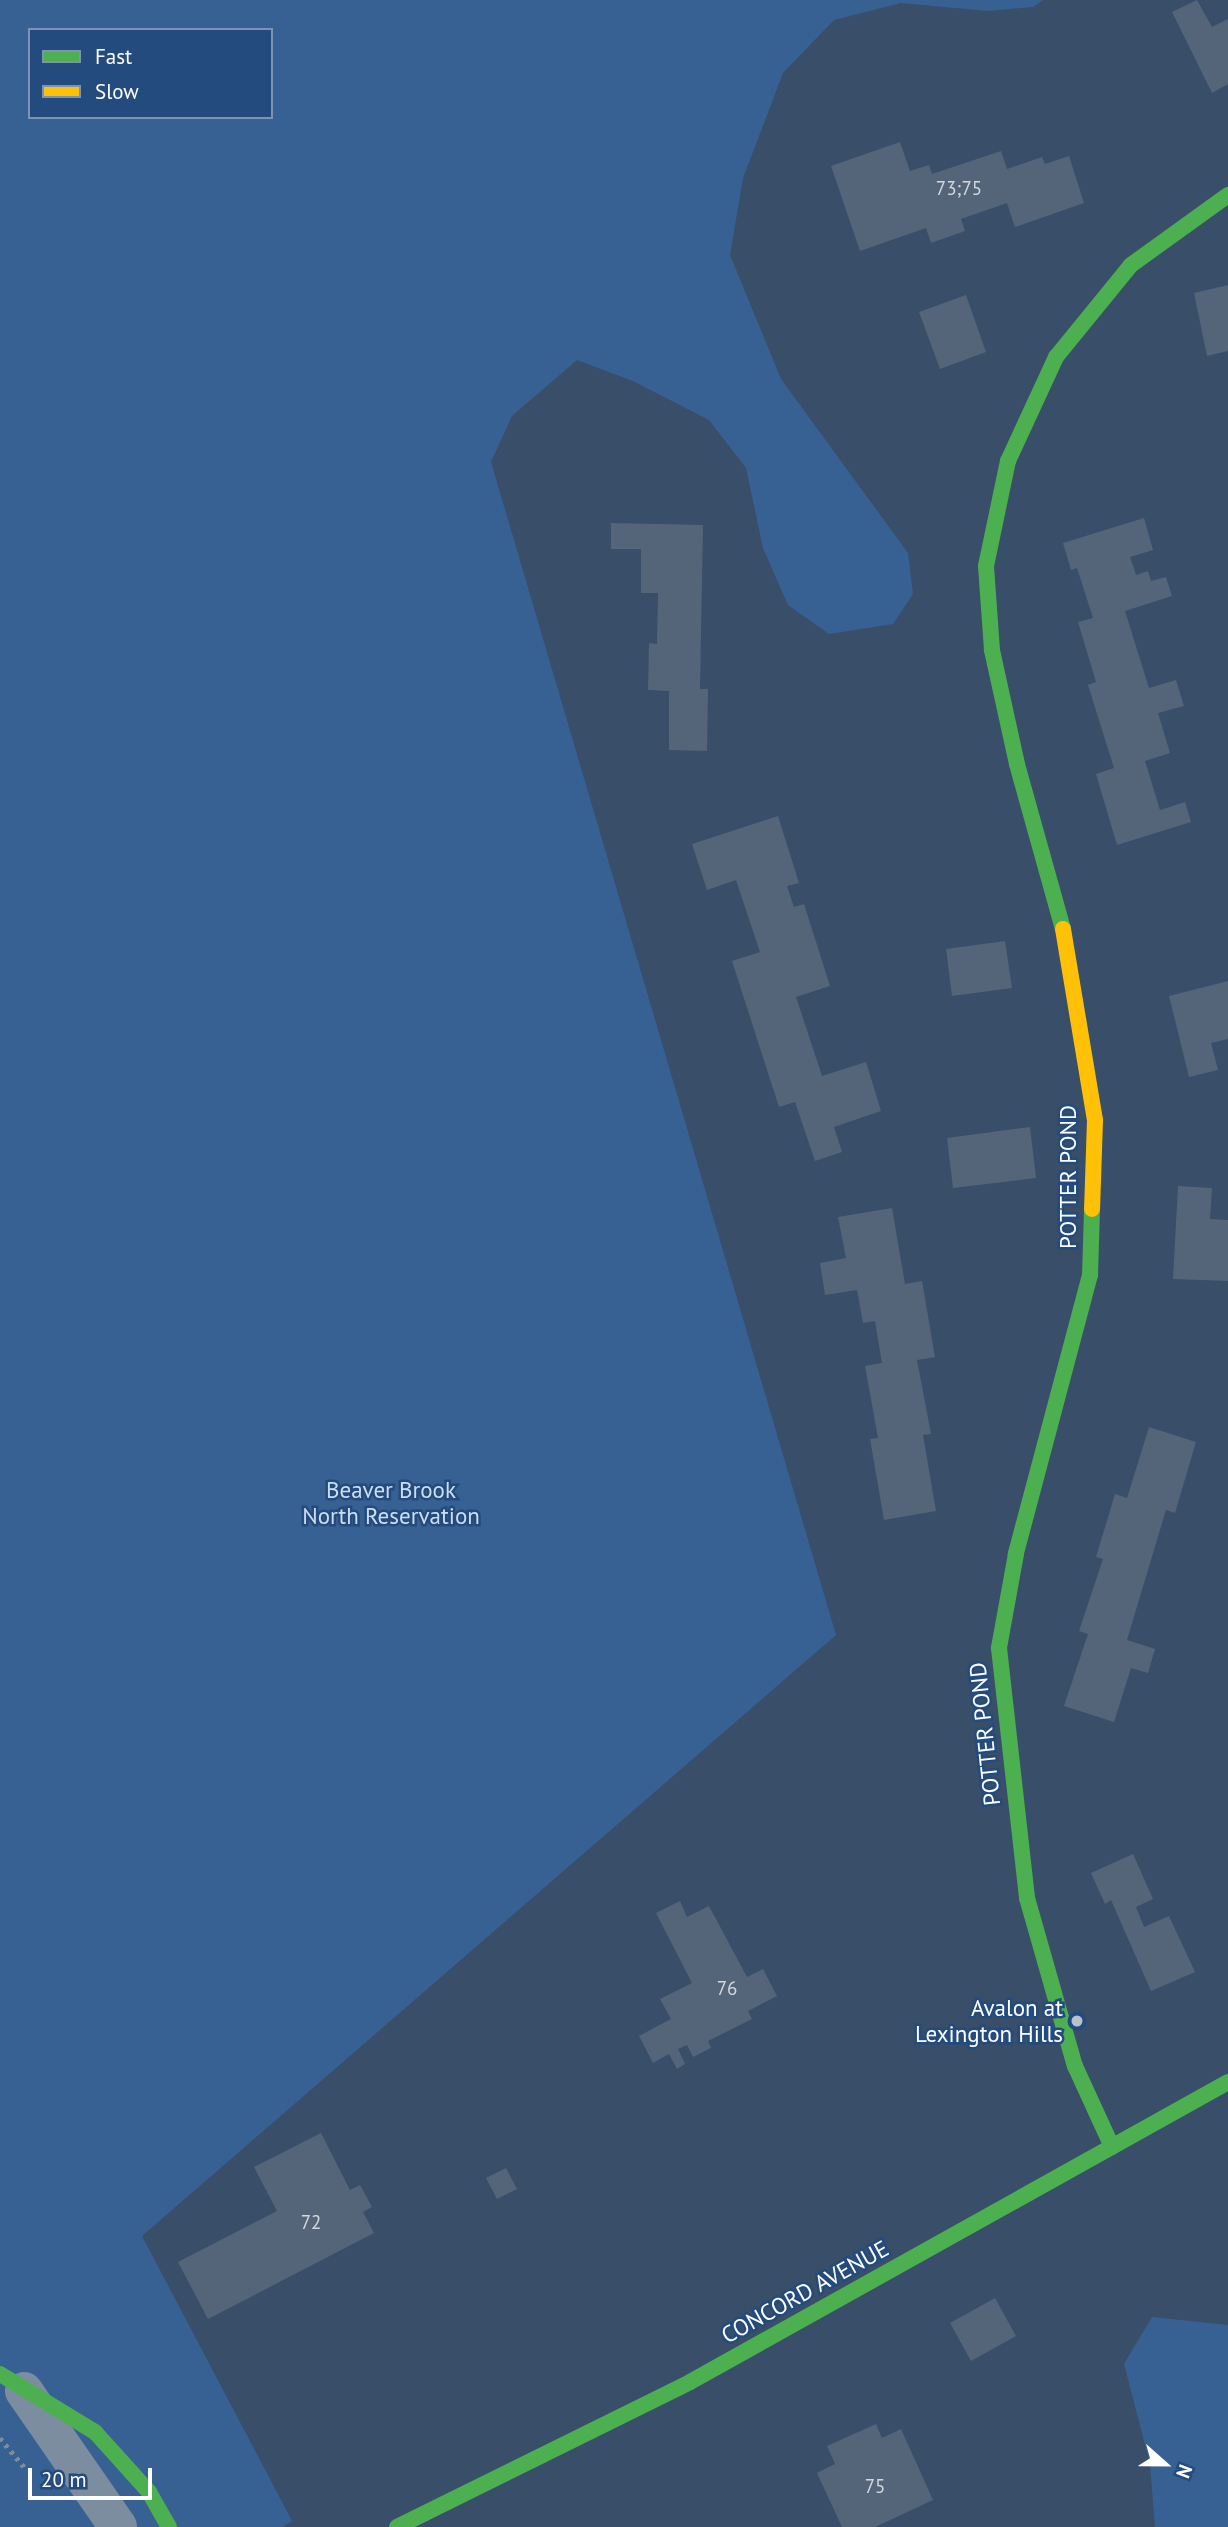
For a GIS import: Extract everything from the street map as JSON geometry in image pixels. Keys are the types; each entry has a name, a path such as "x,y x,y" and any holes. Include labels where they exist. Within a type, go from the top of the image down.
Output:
{"street":[{"name":"POTTER POND","path":"1112,2147 1075,2066 1027,1898 999,1648 1016,1554 1090,1275 1095,1120 1065,937 1017,764 992,650 986,566 1008,461 1056,356 1131,265 1228,195"},
{"name":"CONCORD AVENUE","path":"397,2527 690,2382 1228,2082"},
{"path":"12,2382 118,2527"},
{"path":"12,2382 95,2432 149,2492 169,2527"}],"green space":[{"name":"Beaver Brook North Reservation","path":"0,0 1043,0 1033,7 988,11 901,3 834,20 783,73 743,178 730,255 781,379 908,553 913,594 893,624 829,634 788,605 763,548 746,468 709,420 633,381 577,360 512,416 491,462 836,1635 142,2236 292,2521 282,2527 0,2527"},
{"path":"1152,2317 1228,2325 1228,2527 1155,2527 1150,2464 1124,2364"}],"building":[{"path":"1197,0 1212,27 1228,19 1228,84 1212,93 1172,12"},
{"path":"900,142 910,171 929,165 932,174 1001,151 1007,169 1042,157 1045,164 1069,156 1084,203 1015,227 1007,203 961,219 965,231 931,243 926,228 860,251 831,166"},
{"path":"1228,285 1228,351 1207,356 1194,293"},
{"path":"966,295 986,352 940,369 919,312"},
{"path":"1144,518 1153,550 1130,557 1136,575 1148,571 1151,581 1166,577 1172,596 1125,611 1149,688 1176,680 1184,706 1158,713 1170,753 1145,761 1160,810 1185,802 1191,822 1117,845 1096,774 1114,768 1088,685 1096,682 1078,622 1093,618 1077,568 1071,570 1063,543"},
{"path":"611,523 703,525 700,689 708,689 707,751 669,750 669,691 648,690 649,643 657,644 658,593 641,593 641,549 611,549"},
{"path":"778,816 799,883 787,886 794,907 804,904 830,986 796,997 822,1076 866,1062 881,1111 834,1127 842,1152 815,1161 795,1102 779,1107 732,961 760,952 736,880 707,890 692,844"},
{"path":"1005,941 1012,988 952,996 946,949"},
{"path":"1228,981 1228,1039 1211,1043 1218,1070 1189,1077 1169,996"},
{"path":"1030,1127 1036,1178 953,1188 947,1138"},
{"path":"1178,1186 1212,1188 1210,1219 1228,1220 1228,1281 1173,1279"},
{"path":"892,1208 905,1284 922,1281 935,1357 917,1360 931,1434 923,1435 936,1511 884,1520 870,1439 878,1438 865,1366 882,1363 875,1321 863,1323 857,1290 825,1295 820,1263 846,1258 838,1217"},
{"path":"1149,1427 1196,1442 1175,1513 1166,1510 1127,1640 1155,1649 1148,1673 1131,1668 1114,1722 1064,1706 1088,1634 1079,1631 1103,1559 1096,1557 1115,1494 1127,1498"},
{"path":"1133,1854 1153,1899 1136,1907 1144,1927 1169,1916 1195,1972 1151,1991 1111,1900 1105,1904 1091,1873"},
{"path":"680,1901 687,1917 709,1906 747,1977 763,1969 777,1996 748,2011 752,2019 708,2041 711,2048 693,2057 687,2045 678,2049 685,2064 677,2069 669,2054 653,2063 639,2036 671,2019 660,1999 692,1983 656,1913"},
{"path":"321,2133 350,2190 360,2185 372,2207 363,2212 374,2233 208,2319 178,2262 277,2211 254,2167"},
{"path":"506,2168 517,2189 497,2199 486,2178"},
{"path":"995,2298 1016,2336 971,2361 950,2323"},
{"path":"876,2424 882,2438 901,2429 933,2500 875,2527 842,2527 817,2473 835,2464 827,2446"}],"traffic: fast":[{"path":"1063,929 1017,764 992,650 986,566 1008,461 1056,357 1131,265 1228,195"},
{"path":"1092,1209 1090,1275 1016,1554 999,1648 1027,1898 1075,2066 1112,2147"},
{"path":"397,2527 690,2382 1228,2082"},
{"path":"0,2374 95,2432 149,2492 169,2527"}],"traffic: slow":[{"path":"1063,929 1095,1120 1092,1209"}],"place":[{"name":"Avalon at Lexington Hills","path":"1077,2021"}]}
